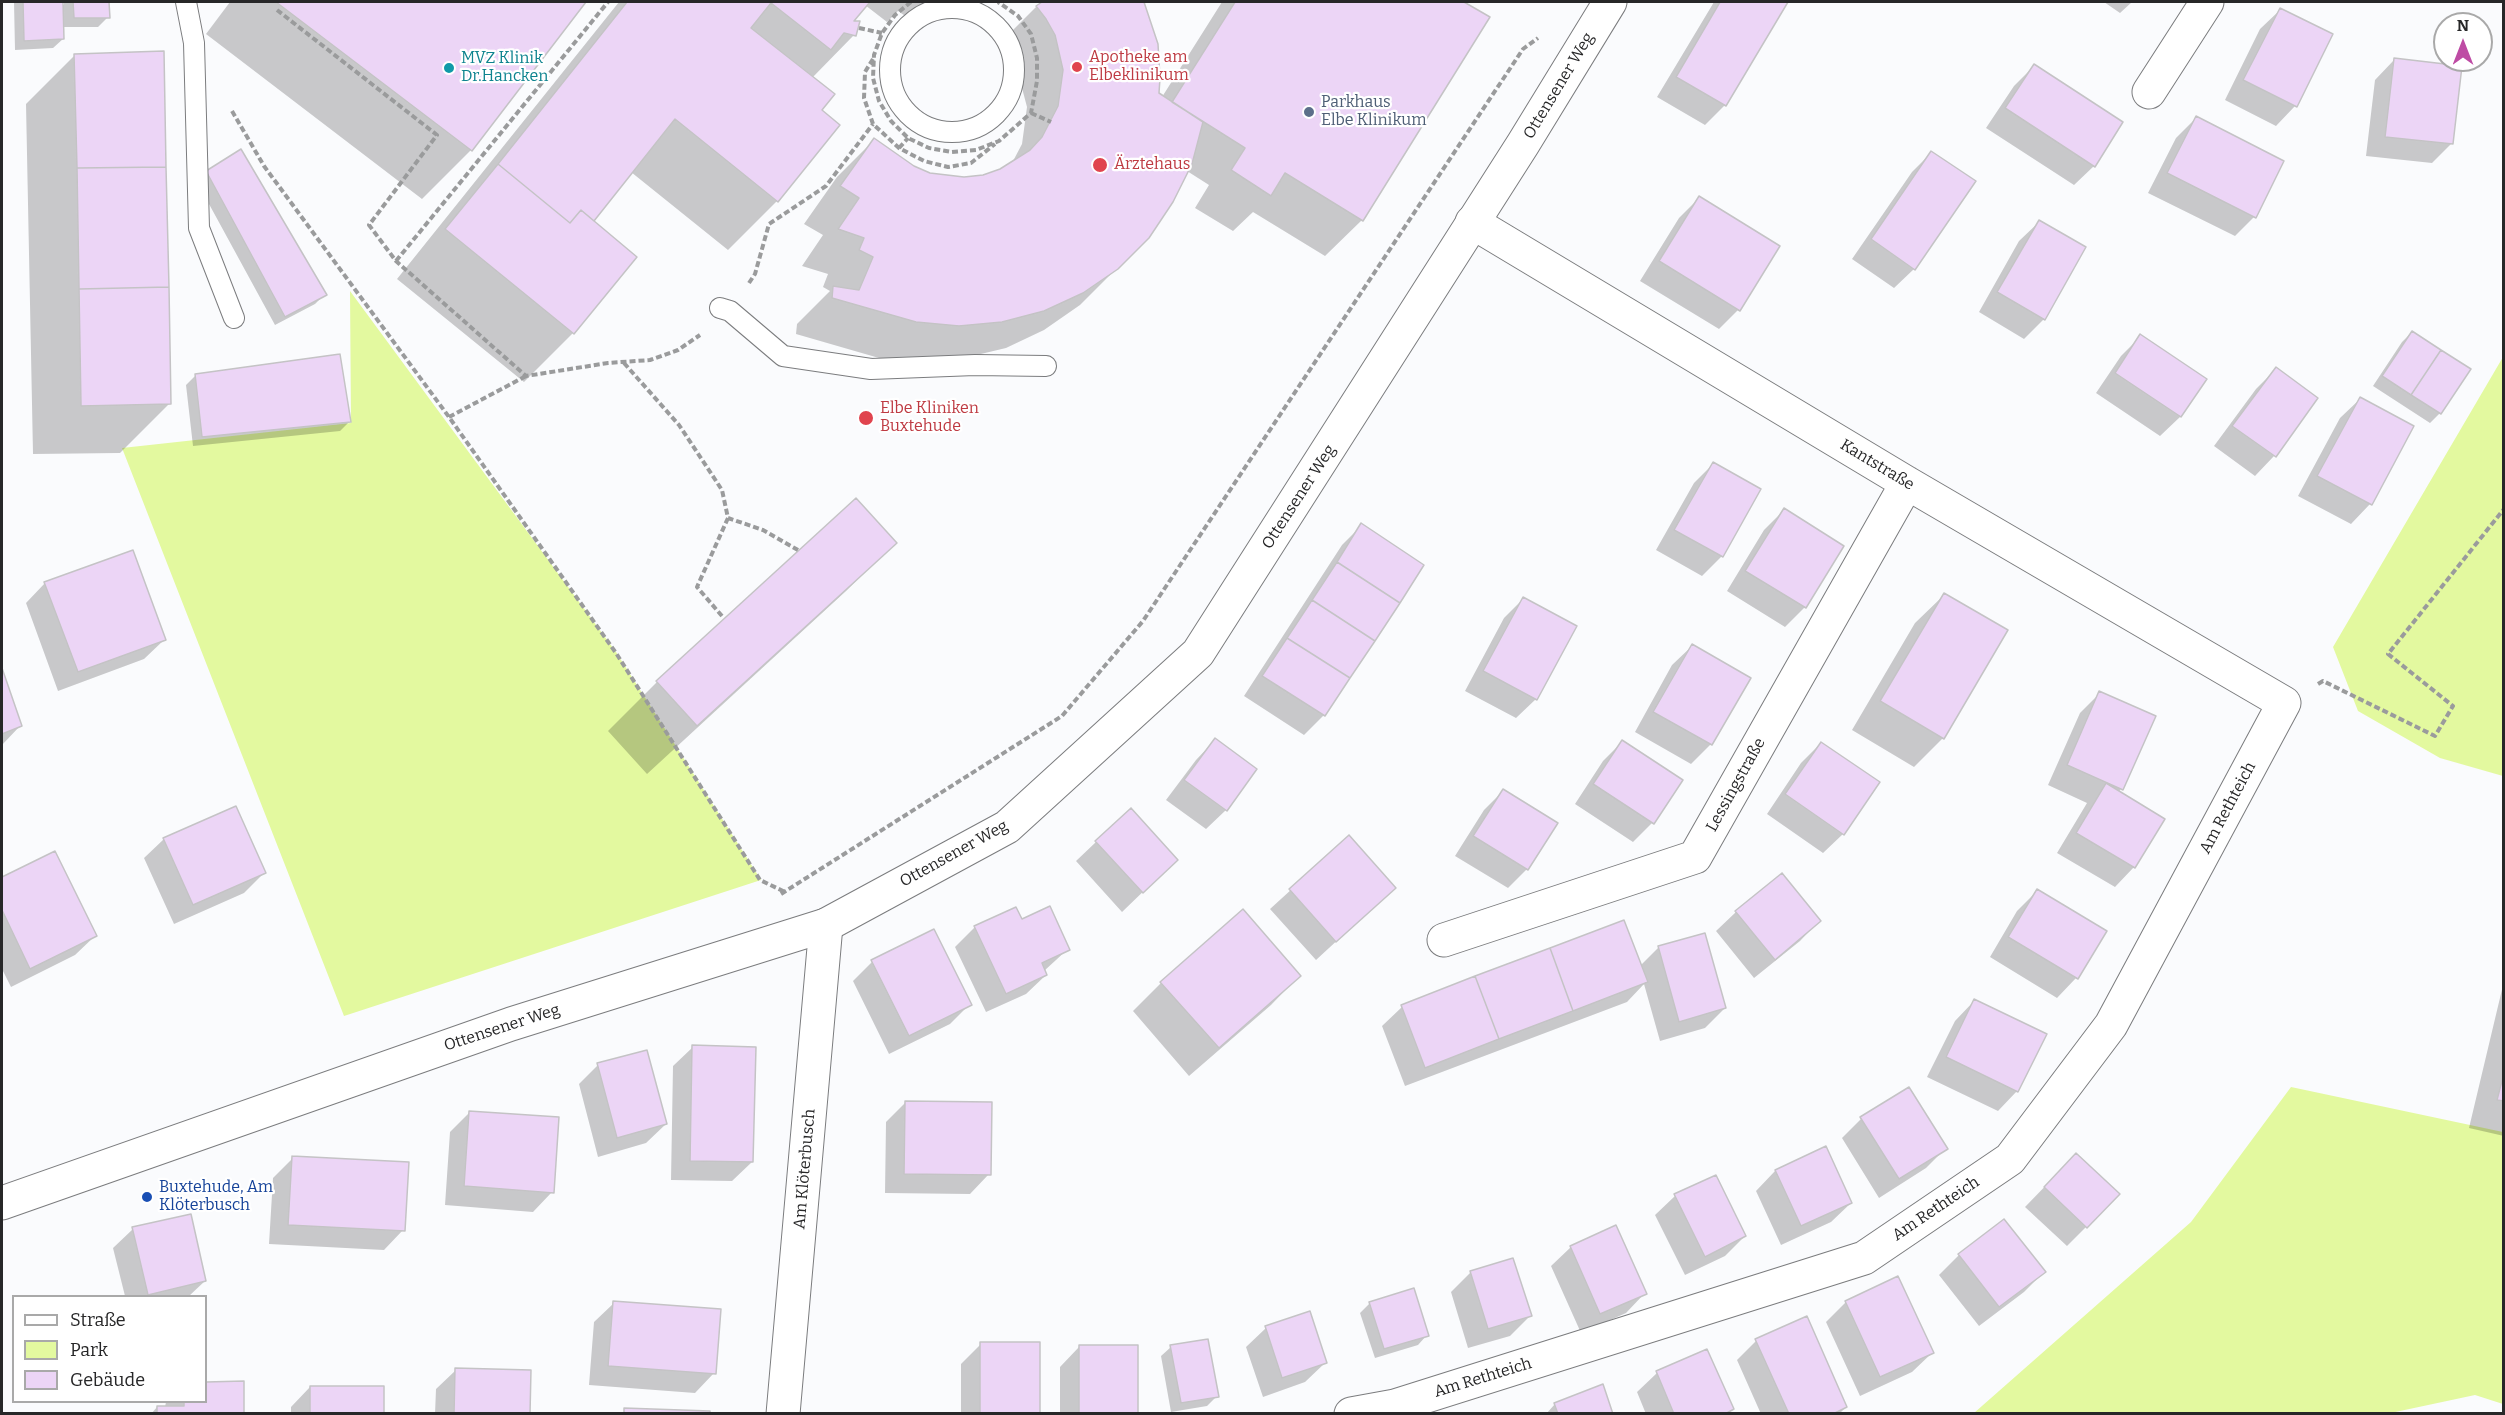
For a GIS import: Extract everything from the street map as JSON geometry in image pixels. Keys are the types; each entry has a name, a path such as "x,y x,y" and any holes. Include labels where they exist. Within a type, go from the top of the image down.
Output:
{"street":[{"name":"Ottensener Weg","path":"2,1203 511,1024 826,925 1007,827 1198,653 1358,405 1610,2"},
{"path":"2149,92 2207,2"},
{"name":"Kantstraße","path":"1472,222 1906,483 2284,703"},
{"name":"Lessingstraße","path":"1444,940 1695,857 1906,483"},
{"name":"Am Rethteich","path":"1351,1413 1395,1406 1864,1258 2010,1159 2111,1025 2284,703"},
{"name":"Am Klöterbusch","path":"783,1413 826,925"}],"lane":[{"path":"186,2 194,43 199,228 234,318"},
{"path":"953,9 975,13 995,26 1012,54 1014,77 1007,99 993,116 974,128 951,132 929,128 910,116 896,97 890,75 893,52 911,24 931,13 953,9"},
{"path":"725,310 783,356 871,369 975,365 1046,366"}],"path":[{"path":"396,261 608,2"},
{"path":"911,2 895,15 882,33 865,72 864,98 873,124 899,148 924,161 948,167 971,163 1031,113 1037,81 1037,58 1030,34 1018,16 998,2"},
{"path":"277,9 437,135 369,225 396,261 526,376"},
{"path":"859,28 882,33"},
{"path":"784,892 1062,716 1143,621 1523,49 1539,37"},
{"path":"874,55 873,78 879,101 891,121 908,138 929,148 952,152 975,150 999,141"},
{"path":"231,110 264,166 449,417 616,653 760,880 784,892 795,892"},
{"path":"1031,113 1052,122"},
{"path":"449,417 526,376 650,360 678,350 700,335 725,310 755,274 769,224 826,186 873,124"},
{"path":"899,148 908,138"},
{"path":"624,363 679,425 722,490 728,518 697,587 722,616"},
{"path":"2323,681 2435,736 2453,706 2388,654 2504,509"},
{"path":"728,518 764,530 798,550"}],"green space":[{"path":"350,291 616,652 761,880 344,1016 122,448 351,423"},
{"path":"2503,357 2503,776 2440,758 2358,711 2333,647"},
{"path":"2291,1087 2503,1132 2503,1404 2475,1395 2386,1414 1974,1413 2191,1222"}],"building":[{"path":"23,2 63,2 64,39 24,41"},
{"path":"73,2 109,2 110,18 74,18"},
{"name":"MVZ Klinik Dr.Hancken","path":"276,2 586,2 472,151"},
{"path":"627,2 870,2 854,21 860,21 856,36 844,33 831,50 771,3 751,28 835,94 822,110 840,125 778,202 675,119 594,221 581,210 570,223 498,164"},
{"name":"Ärztehaus","path":"1042,2 1144,2 1158,44 1159,93 1203,122 1192,164 1173,202 1149,238 1118,269 1083,293 1044,311 1002,322 959,326 916,322 832,298 833,286 859,290 873,257 859,250 864,238 838,229 859,198 840,186 874,138 914,166 930,173 964,177 983,175 1000,169 1030,150 1042,137 1058,106 1063,70 1055,35 1036,6"},
{"name":"Parkhaus Elbe Klinikum","path":"1235,2 1464,2 1490,17 1363,221 1285,173 1271,196 1231,170 1245,148 1172,102"},
{"path":"1720,2 1788,2 1726,106 1676,77"},
{"path":"2280,8 2333,34 2297,107 2243,80"},
{"path":"164,51 166,167 77,168 74,54"},
{"path":"2394,58 2433,63 2433,72 2461,72 2453,144 2385,137"},
{"path":"2034,64 2123,122 2095,167 2005,108"},
{"path":"2196,116 2284,161 2256,218 2167,173"},
{"path":"241,149 327,295 285,317 206,171"},
{"path":"1931,151 1976,181 1915,270 1871,239"},
{"path":"498,164 570,223 581,210 637,257 574,334 445,229"},
{"path":"166,167 169,287 79,289 77,168"},
{"path":"1699,196 1780,246 1740,311 1659,261"},
{"path":"2039,220 2086,247 2045,320 1997,292"},
{"path":"169,287 171,404 81,406 79,289"},
{"path":"2412,331 2441,350 2411,395 2382,376"},
{"path":"2140,334 2207,379 2181,417 2115,373"},
{"path":"2441,350 2471,369 2441,414 2411,395"},
{"path":"340,354 351,422 202,437 195,374"},
{"path":"2276,367 2318,398 2276,457 2232,426"},
{"path":"2360,397 2414,426 2372,505 2317,476"},
{"path":"1713,462 1761,489 1723,557 1674,530"},
{"path":"856,498 897,543 697,726 656,681"},
{"path":"1784,508 1844,546 1806,608 1745,571"},
{"path":"1361,523 1424,565 1400,603 1337,562"},
{"path":"133,550 166,640 78,672 44,582"},
{"path":"1337,562 1400,603 1375,641 1312,600"},
{"path":"1944,593 2008,630 1944,739 1880,701"},
{"path":"1523,597 1577,626 1537,700 1483,671"},
{"path":"1312,600 1375,641 1350,678 1287,638"},
{"path":"1287,638 1350,678 1325,716 1262,676"},
{"path":"1692,644 1751,678 1712,745 1653,712"},
{"path":"2,668 22,726 2,734"},
{"path":"2099,691 2156,716 2123,790 2067,765"},
{"path":"1215,738 1257,769 1227,811 1184,780"},
{"path":"1622,740 1683,780 1654,824 1593,784"},
{"path":"1821,742 1880,782 1844,835 1785,794"},
{"path":"2106,783 2165,819 2135,868 2076,833"},
{"path":"1503,789 1558,823 1528,870 1473,836"},
{"path":"236,806 266,873 193,905 163,838"},
{"path":"1131,808 1178,860 1143,893 1095,841"},
{"path":"1349,835 1396,888 1336,942 1289,889"},
{"path":"55,851 97,936 30,969 2,910 2,877"},
{"path":"1782,873 1821,921 1775,960 1735,911"},
{"path":"2037,889 2107,931 2078,979 2008,937"},
{"path":"1050,906 1070,950 1042,963 1047,975 1006,994 974,926 1016,907 1022,919"},
{"path":"1243,909 1301,976 1219,1048 1160,982"},
{"path":"1624,920 1648,982 1573,1011 1550,948"},
{"path":"934,929 972,1005 909,1036 871,960"},
{"path":"1705,933 1726,1008 1679,1022 1658,946"},
{"path":"1550,948 1573,1011 1499,1039 1475,976"},
{"path":"1475,976 1499,1039 1425,1068 1401,1005"},
{"path":"1974,999 2047,1034 2018,1092 1946,1057"},
{"path":"692,1045 756,1047 753,1162 690,1161"},
{"path":"647,1050 667,1124 617,1138 597,1063"},
{"path":"2504,1073 2504,1101 2497,1100"},
{"path":"1909,1087 1948,1149 1899,1179 1860,1117"},
{"path":"905,1101 992,1102 991,1175 904,1174"},
{"path":"469,1111 559,1117 554,1193 464,1186"},
{"path":"1826,1146 1852,1203 1801,1226 1775,1170"},
{"path":"2076,1153 2120,1194 2087,1228 2044,1187"},
{"path":"292,1156 409,1162 405,1231 288,1225"},
{"path":"1716,1175 1746,1236 1705,1257 1674,1194"},
{"path":"191,1214 206,1281 148,1295 132,1227"},
{"path":"2004,1219 2046,1272 1999,1307 1958,1254"},
{"path":"1616,1225 1647,1294 1600,1314 1570,1246"},
{"path":"1513,1258 1532,1316 1488,1329 1470,1271"},
{"path":"1898,1276 1934,1353 1880,1377 1845,1301"},
{"path":"1414,1288 1429,1336 1384,1349 1369,1302"},
{"path":"613,1301 721,1309 716,1374 608,1366"},
{"path":"1310,1311 1327,1363 1282,1378 1265,1326"},
{"path":"1807,1316 1847,1407 1833,1414 1789,1414 1755,1339"},
{"path":"1208,1339 1219,1397 1181,1403 1170,1345"},
{"path":"980,1342 1040,1342 1040,1414 980,1414"},
{"path":"1079,1345 1138,1345 1138,1414 1079,1414"},
{"path":"1707,1349 1734,1409 1725,1414 1674,1414 1656,1371"},
{"path":"455,1368 531,1370 530,1414 454,1414"},
{"path":"244,1381 244,1414 157,1414 157,1406 207,1403 207,1382"},
{"path":"1603,1384 1613,1414 1558,1414 1554,1403"},
{"path":"310,1386 384,1386 384,1414 310,1414"},
{"path":"624,1408 710,1411 710,1414 624,1414"}],"place":[{"name":"Apotheke am Elbeklinikum","path":"1077,67"},
{"name":"MVZ Klinik Dr.Hancken","path":"449,68"},
{"name":"Parkhaus Elbe Klinikum","path":"1309,112"},
{"name":"Ärztehaus","path":"1100,165"},
{"name":"Elbe Kliniken Buxtehude","path":"866,418"},
{"name":"Buxtehude, Am Klöterbusch","path":"147,1197"}]}
